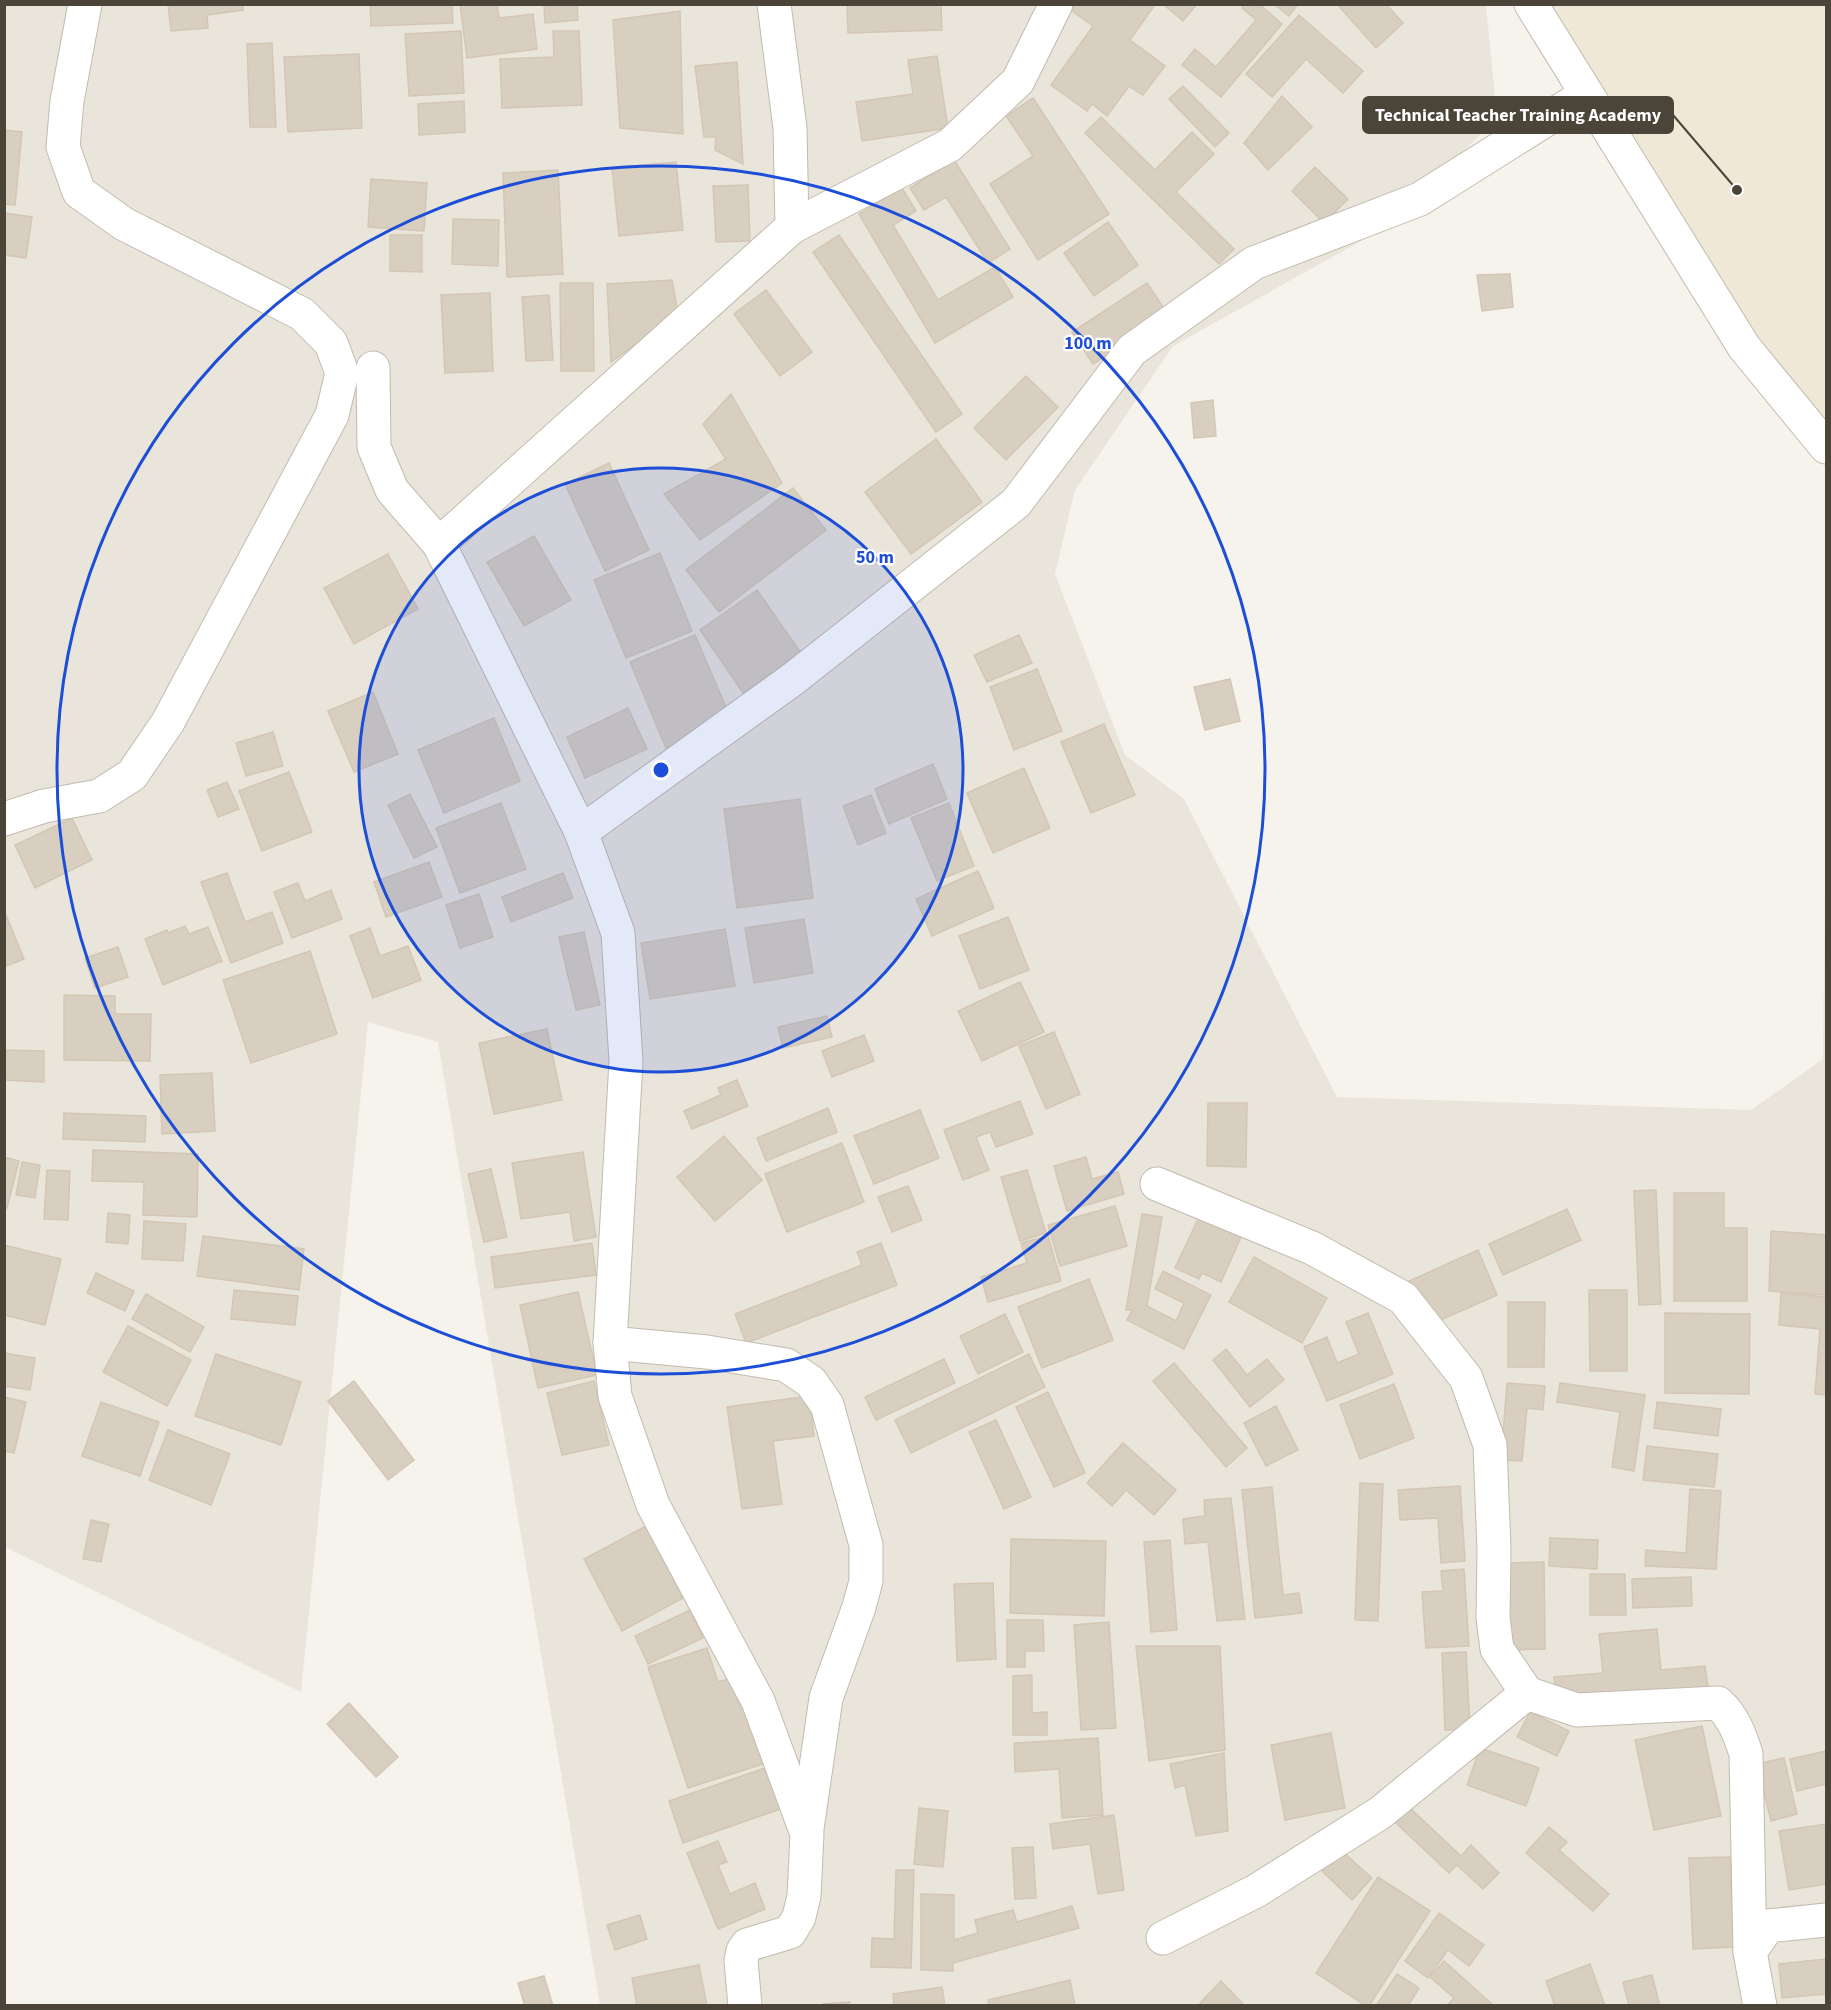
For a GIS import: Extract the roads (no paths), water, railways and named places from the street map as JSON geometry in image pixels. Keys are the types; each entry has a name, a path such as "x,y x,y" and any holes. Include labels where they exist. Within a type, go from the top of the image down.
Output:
{"street":[{"path":"4,819 44,806 99,796 132,775 168,722 332,415 342,373 331,343 302,314 124,224 79,192 63,147 67,101 85,4"},
{"path":"774,4 790,128 792,227"},
{"path":"439,544 792,227 950,145 1018,81 1056,4"},
{"path":"1531,4 1744,347 1827,447"},
{"path":"580,832 793,679 1016,503 1132,350 1254,263 1420,199 1586,95"},
{"path":"373,368 374,447 392,490 439,544 580,832 618,933 626,1061 610,1343 615,1396 653,1505 758,1701 807,1834"},
{"path":"1156,1184 1312,1248 1403,1298 1466,1378 1490,1445 1494,1550 1493,1618 1497,1650 1527,1693 1577,1710 1718,1703 1726,1710 1739,1732 1746,1754 1750,1952 1760,2006"},
{"path":"610,1343 708,1352 786,1365 811,1382 827,1405 866,1545 866,1581 826,1698 807,1834 804,1896 799,1917 790,1932 747,1945 743,1951 741,1961 745,2006"},
{"path":"1163,1938 1256,1891 1380,1813 1527,1693"},
{"path":"1750,1952 1768,1926 1827,1920"}],"place":[{"name":"Technical Teacher Training Academy","path":"1737,190"}]}
